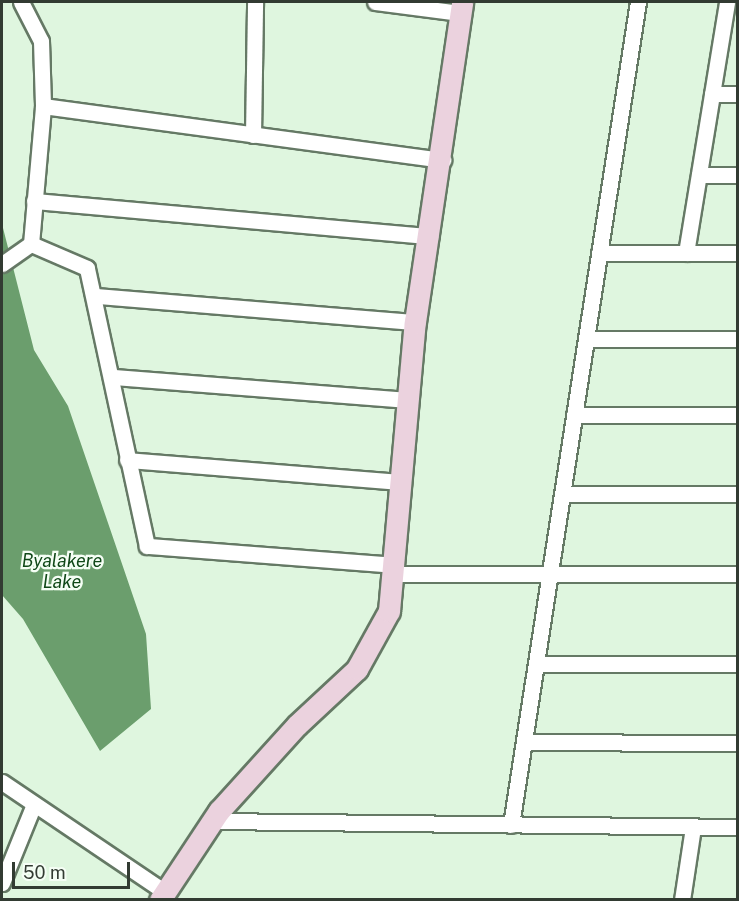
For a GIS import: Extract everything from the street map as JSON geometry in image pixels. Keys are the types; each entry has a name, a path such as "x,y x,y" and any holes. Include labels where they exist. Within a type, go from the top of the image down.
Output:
{"main road":[{"path":"163,896 212,822 297,725 357,669 389,610 395,570 399,482 415,322 443,160 461,7"}],"street":[{"path":"21,2 41,41 43,106 31,244"},
{"path":"253,135 255,2"},
{"path":"375,2 461,7"},
{"path":"511,825 638,2"},
{"path":"686,253 712,94 730,11"},
{"path":"712,94 738,94"},
{"path":"43,106 443,160"},
{"path":"699,175 738,175"},
{"path":"34,201 430,236"},
{"path":"2,264 31,244"},
{"path":"31,244 87,268 97,296 115,377 127,460 147,546 395,570 550,574 738,574"},
{"path":"599,253 738,253"},
{"path":"97,296 415,322"},
{"path":"586,339 738,339"},
{"path":"115,377 406,400"},
{"path":"574,415 738,415"},
{"path":"127,460 399,482"},
{"path":"562,494 738,494"},
{"path":"536,664 738,664"},
{"path":"524,742 738,743"},
{"path":"2,782 163,896"},
{"path":"2,882 34,804"},
{"path":"212,822 738,827"},
{"path":"682,900 693,827"}],"water":[{"name":"Byalakere Lake","path":"2,224 34,350 68,406 146,634 151,709 100,751 23,619 2,595"}]}
